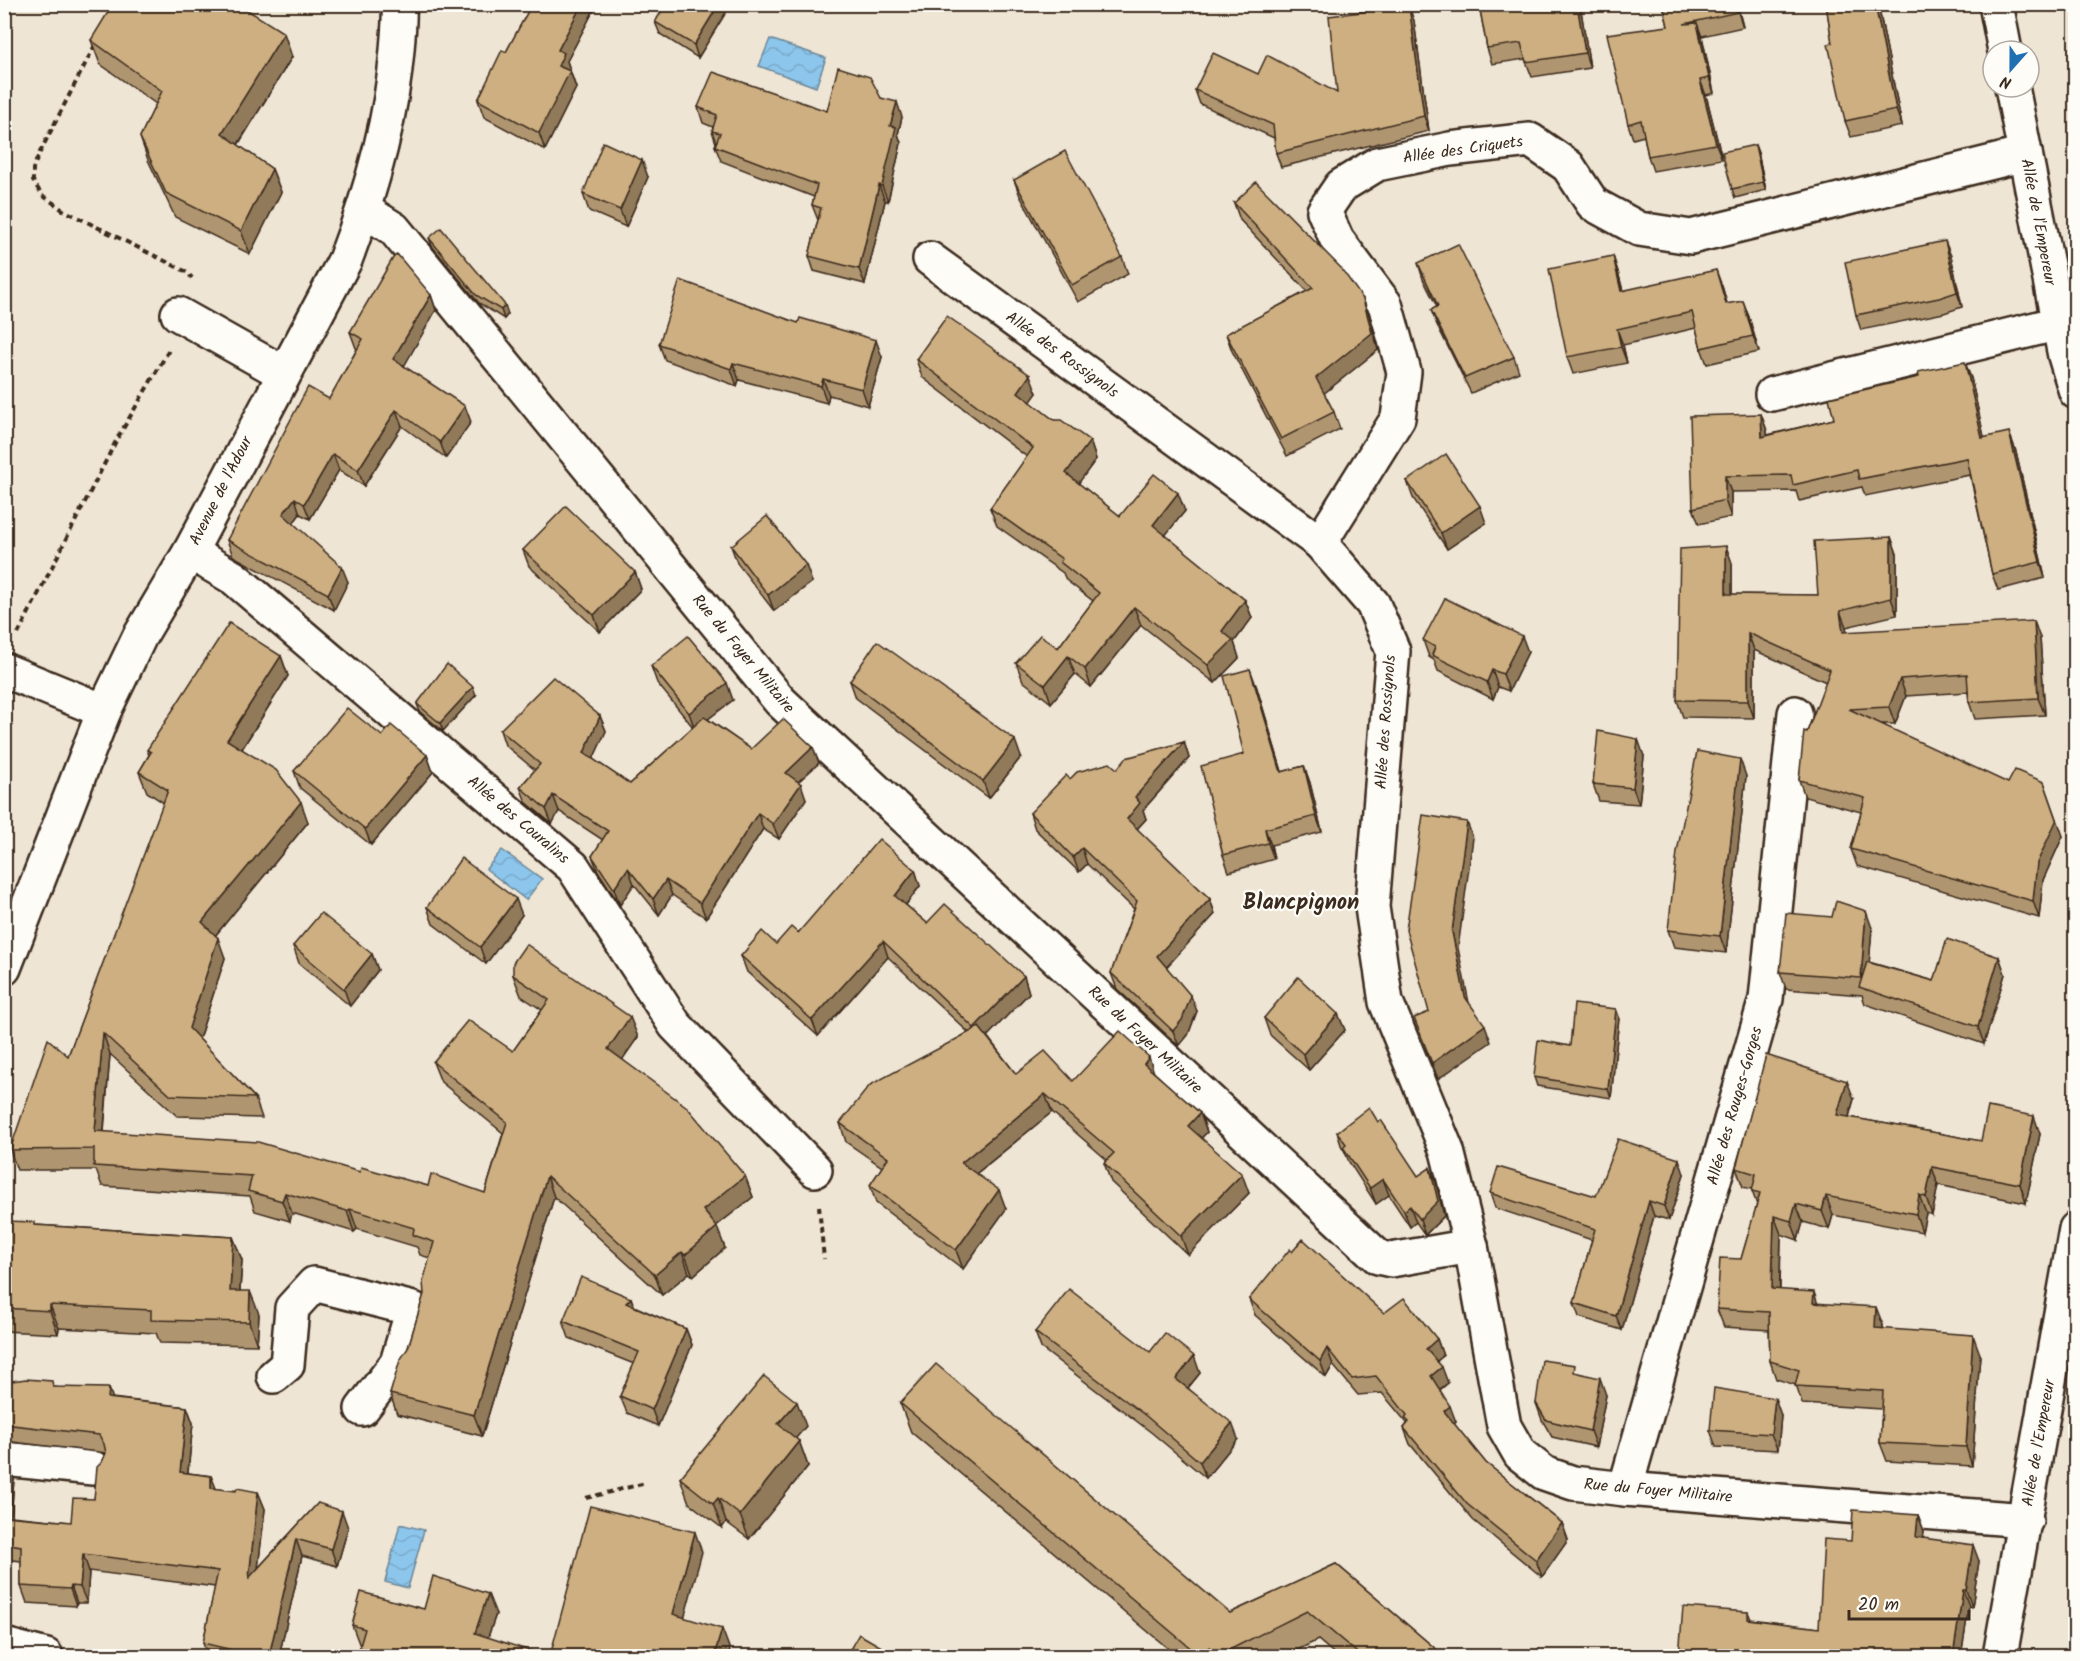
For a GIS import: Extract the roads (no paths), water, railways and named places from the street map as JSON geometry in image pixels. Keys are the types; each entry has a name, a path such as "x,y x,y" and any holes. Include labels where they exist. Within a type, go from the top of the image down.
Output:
{"street":[{"name":"Avenue de l'Adour","path":"4,968 105,711 140,636 190,552 345,260 364,210 394,91 399,4"},
{"path":"1996,4 2003,39"},
{"name":"Allée de l'Empereur","path":"2014,99 2059,323 2076,392"},
{"name":"Allée des Criquets","path":"1320,543 1398,418 1404,372 1385,304 1337,240 1324,211 1341,186 1377,164 1450,149 1530,140 1568,166 1593,204 1639,229 1691,237 2025,154"},
{"name":"Rue du Foyer Militaire","path":"364,210 393,229 780,701 1378,1257 1391,1260 1471,1246 1504,1426 1520,1454 1544,1473 1573,1483 1625,1489 2025,1520"},
{"name":"Allée des Rossignols","path":"930,259 1320,543 1373,604 1393,651 1372,907 1386,1002 1448,1151 1471,1246"},
{"path":"183,316 283,373"},
{"path":"1772,394 2059,323"},
{"name":"Allée des Couralins","path":"190,552 234,578 573,867 675,1025 815,1170"},
{"path":"9,655 105,711"},
{"name":"Allée des Rouges-Gorges","path":"1625,1489 1766,999 1795,713"},
{"name":"Allée de l'Empereur","path":"2000,1656 2076,1229"},
{"path":"274,1376 287,1365 292,1308 314,1284 413,1309 397,1363 362,1409"},
{"path":"4,1459 93,1468"},
{"path":"4,1645 46,1656"}],"water":[{"path":"770,39 826,58 816,87 759,66"},
{"path":"502,850 542,879 526,900 486,869"},
{"path":"400,1524 424,1530 408,1588 385,1582"}],"district":[{"name":"Blancpignon","path":"1301,903"}]}
